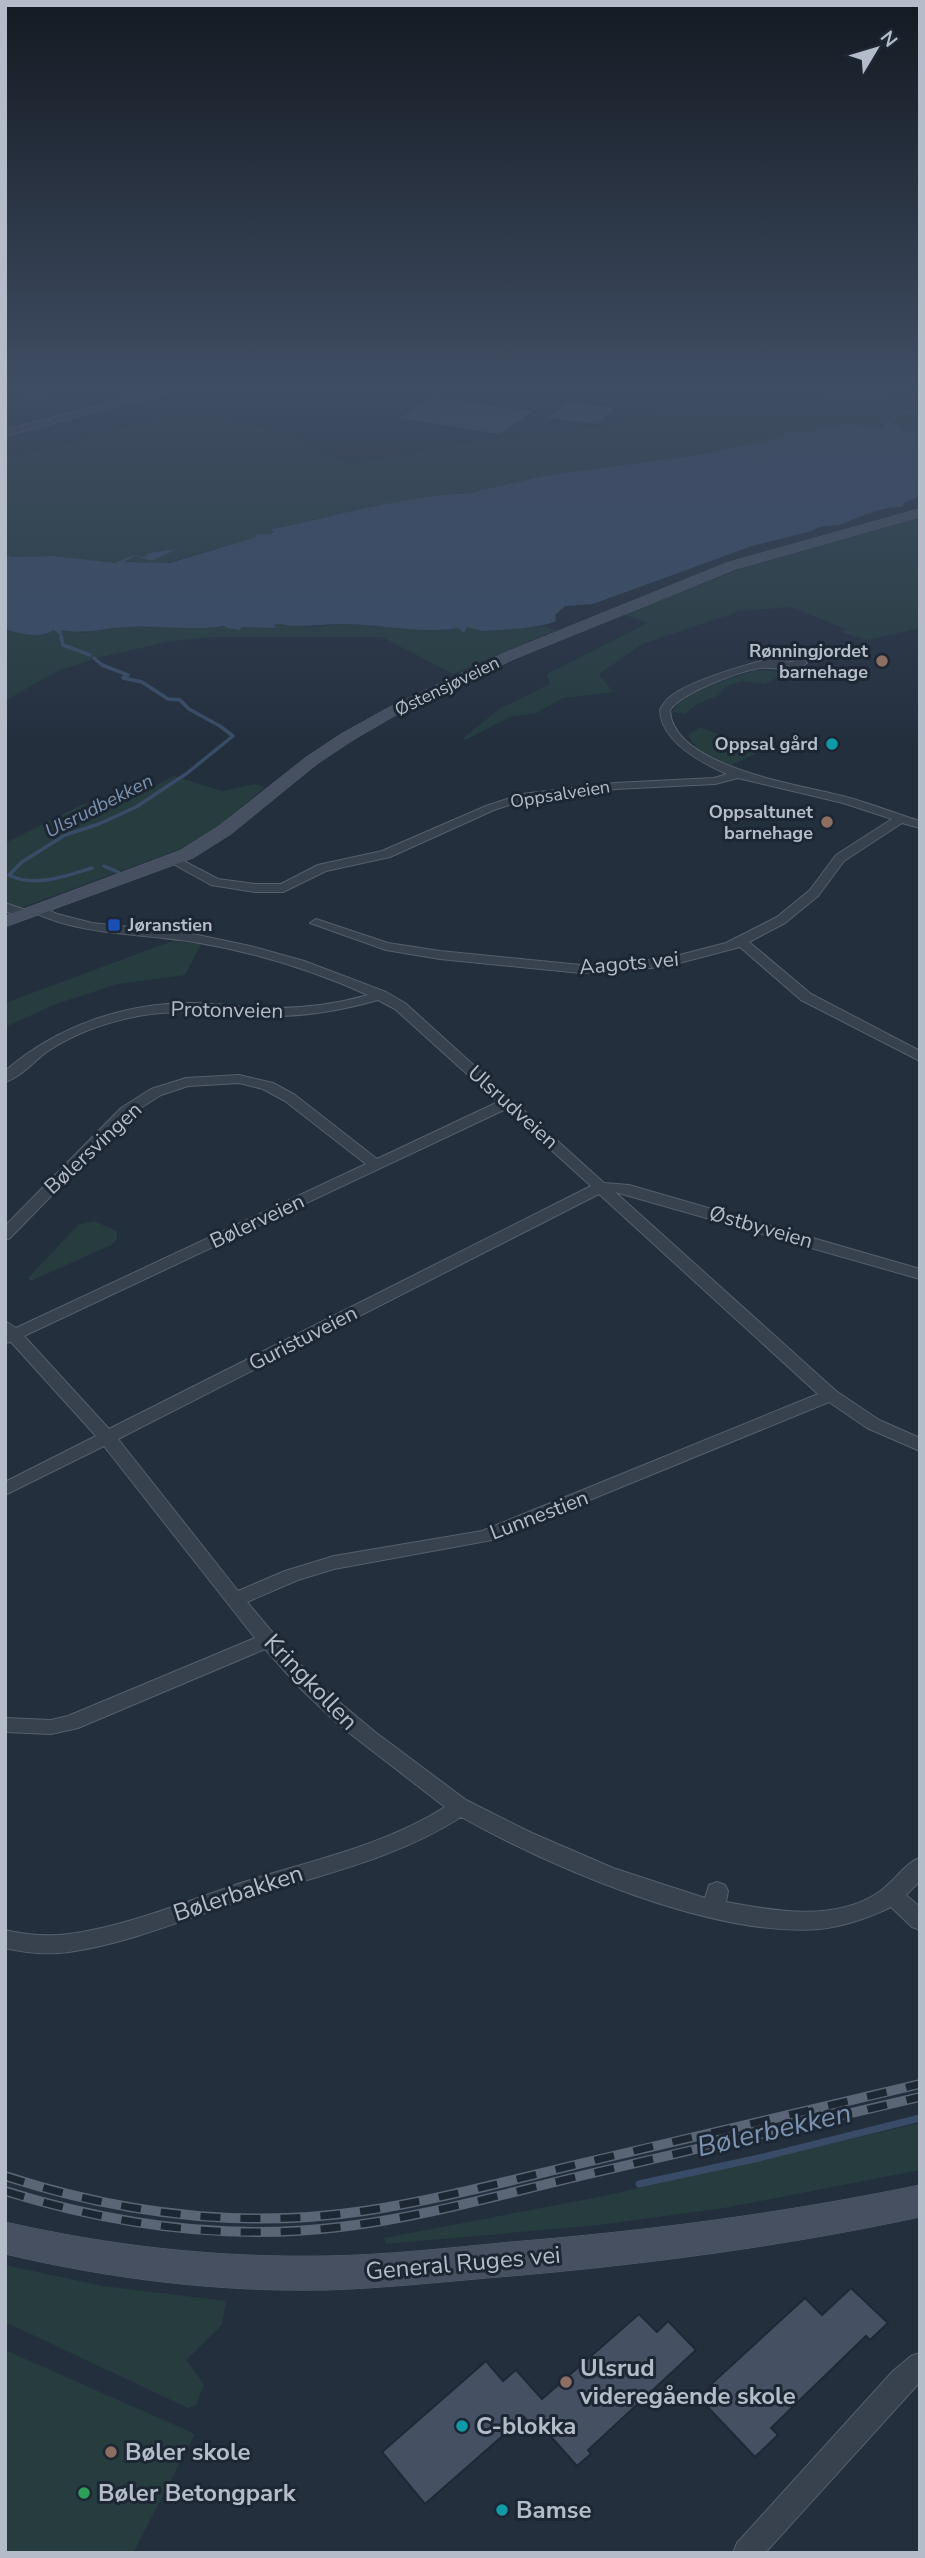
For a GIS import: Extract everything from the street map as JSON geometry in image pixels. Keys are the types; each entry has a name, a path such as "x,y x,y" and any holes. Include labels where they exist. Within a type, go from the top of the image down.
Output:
{"main road":[{"name":"Østensjøveien","path":"5,922 172,860 209,842 311,761 356,731 509,656 609,613 731,566 920,513"},
{"name":"General Ruges vei","path":"5,2238 92,2258 172,2268 277,2273 360,2271 544,2257 697,2239 840,2217 920,2201"}],"street":[{"path":"735,775 692,750 668,725 665,709 675,698 686,692 762,665"},
{"name":"Oppsalveien","path":"172,860 207,880 279,889 322,869 386,854 522,797 615,786 715,782 735,775 838,798 920,825"},
{"name":"Aagots vei","path":"316,923 401,948 580,969 664,963 742,942 789,914 818,889 840,858 900,819"},
{"name":"Ulsrudveien","path":"5,908 61,921 216,942 280,959 381,995 408,1012 830,1395 873,1424 920,1445"},
{"path":"742,942 806,997 920,1057"},
{"name":"Protonveien","path":"5,1078 47,1045 91,1024 120,1016 187,1007 282,1012 332,1007 381,995"},
{"name":"Bølersvingen","path":"5,1235 126,1111 156,1092 186,1082 239,1079 268,1086 290,1098 376,1165"},
{"name":"Bølerveien","path":"8,1333 508,1103"},
{"name":"Østbyveien","path":"601,1187 624,1188 920,1274"},
{"name":"Guristuveien","path":"5,1489 601,1187"},
{"name":"Kringkollen","path":"8,1333 108,1437 268,1640 341,1716 461,1807 612,1877 715,1900 780,1921 822,1921 859,1914 892,1895 907,1883 920,1866"},
{"name":"Lunnestien","path":"237,1599 316,1566 351,1558 438,1548 486,1536 830,1395"},
{"path":"5,1725 51,1727 71,1723 141,1696 268,1640"},
{"name":"Bølerbakken","path":"5,1939 20,1943 61,1944 148,1922 377,1847 445,1819 461,1807"},
{"path":"892,1895 920,1921"},
{"path":"747,2553 902,2381 920,2365"}],"green space":[{"path":"5,503 392,503 273,529 270,530 274,533 258,534 253,538 162,564 123,561 113,563 54,556 12,557 5,554"},
{"path":"920,518 920,628 867,640 841,632 846,629 791,607 740,611 642,644 599,674 613,692 563,698 536,713 510,717 465,740 463,738 499,709 550,684 547,674 648,623 622,614 747,567"},
{"path":"346,624 458,628 464,633 467,627 491,629 534,626 556,630 453,674 382,637 213,637 171,641 101,657 57,671 5,701 5,629 41,635 54,630 61,633 62,630 80,633 126,627 274,627 273,625 314,627"},
{"path":"756,670 789,672 764,684 742,681 725,687 719,695 697,704 685,714 673,712 686,697 697,691"},
{"path":"700,727 761,751 728,767 705,754 691,741 688,735"},
{"path":"174,776 222,791 255,784 265,787 202,841 18,909 5,907 5,843 81,805 141,793"},
{"path":"172,941 201,944 185,975 118,984 56,1004 5,1027 5,1003"},
{"path":"94,1221 117,1231 117,1239 111,1245 31,1281 28,1278 78,1225"},
{"path":"920,2123 920,2170 724,2208 599,2225 386,2244 384,2238 604,2196"},
{"path":"5,2265 103,2286 226,2301 222,2325 186,2360 204,2384 196,2405 188,2408 5,2322"},
{"name":"Bøler Betongpark","path":"5,2350 195,2434 133,2553 5,2553"}],"water":[{"path":"389,503 904,503 902,507 879,510 841,524 820,527 752,546 593,604 565,606 555,615 556,621 524,628 482,631 467,627 464,633 458,628 429,630 357,624 279,624 274,625 276,628 242,627 239,630 224,626 127,627 86,632 62,630 61,636 54,630 37,635 5,629 5,554 12,557 54,556 115,563 134,555 143,557 150,553 177,549 152,561 135,556 124,562 170,563 253,538 258,534 271,534 274,531 270,530"}],"building":[{"path":"851,2288 888,2323 870,2340 866,2336 771,2428 778,2435 755,2457 701,2400 711,2391 708,2387 805,2298 822,2315"},
{"path":"639,2314 657,2332 668,2321 696,2350 588,2450 591,2454 577,2466 545,2430 539,2435 524,2417 425,2504 382,2452 486,2361 503,2381 516,2370 542,2399"}],"waterway":[{"name":"Ulsrudbekken","path":"61,636 63,645 90,655"},
{"name":"Ulsrudbekken","path":"92,868 40,881 9,875 22,862 65,835 99,824 136,807 186,774 233,736 189,709 180,700 168,699 142,682 123,678 128,675 102,665 94,658"},
{"name":"Ulsrudbekken","path":"104,866 118,872"},
{"name":"Bølerbekken","path":"639,2184 759,2158 920,2118"}],"railway":[{"path":"5,2176 93,2200 138,2209 228,2218 318,2216 364,2211 452,2194 920,2084"},
{"path":"5,2191 87,2213 171,2227 255,2232 340,2227 434,2211 920,2097"}],"place":[{"name":"Rønningjordet barnehage","path":"882,661"},
{"name":"Oppsal gård","path":"832,744"},
{"name":"Oppsaltunet barnehage","path":"827,822"},
{"name":"Jøranstien","path":"114,925"},
{"name":"Ulsrud videregående skole","path":"566,2382"},
{"name":"C-blokka","path":"462,2426"},
{"name":"Bøler skole","path":"111,2452"},
{"name":"Bøler Betongpark","path":"84,2493"},
{"name":"Bamse","path":"502,2510"}]}
